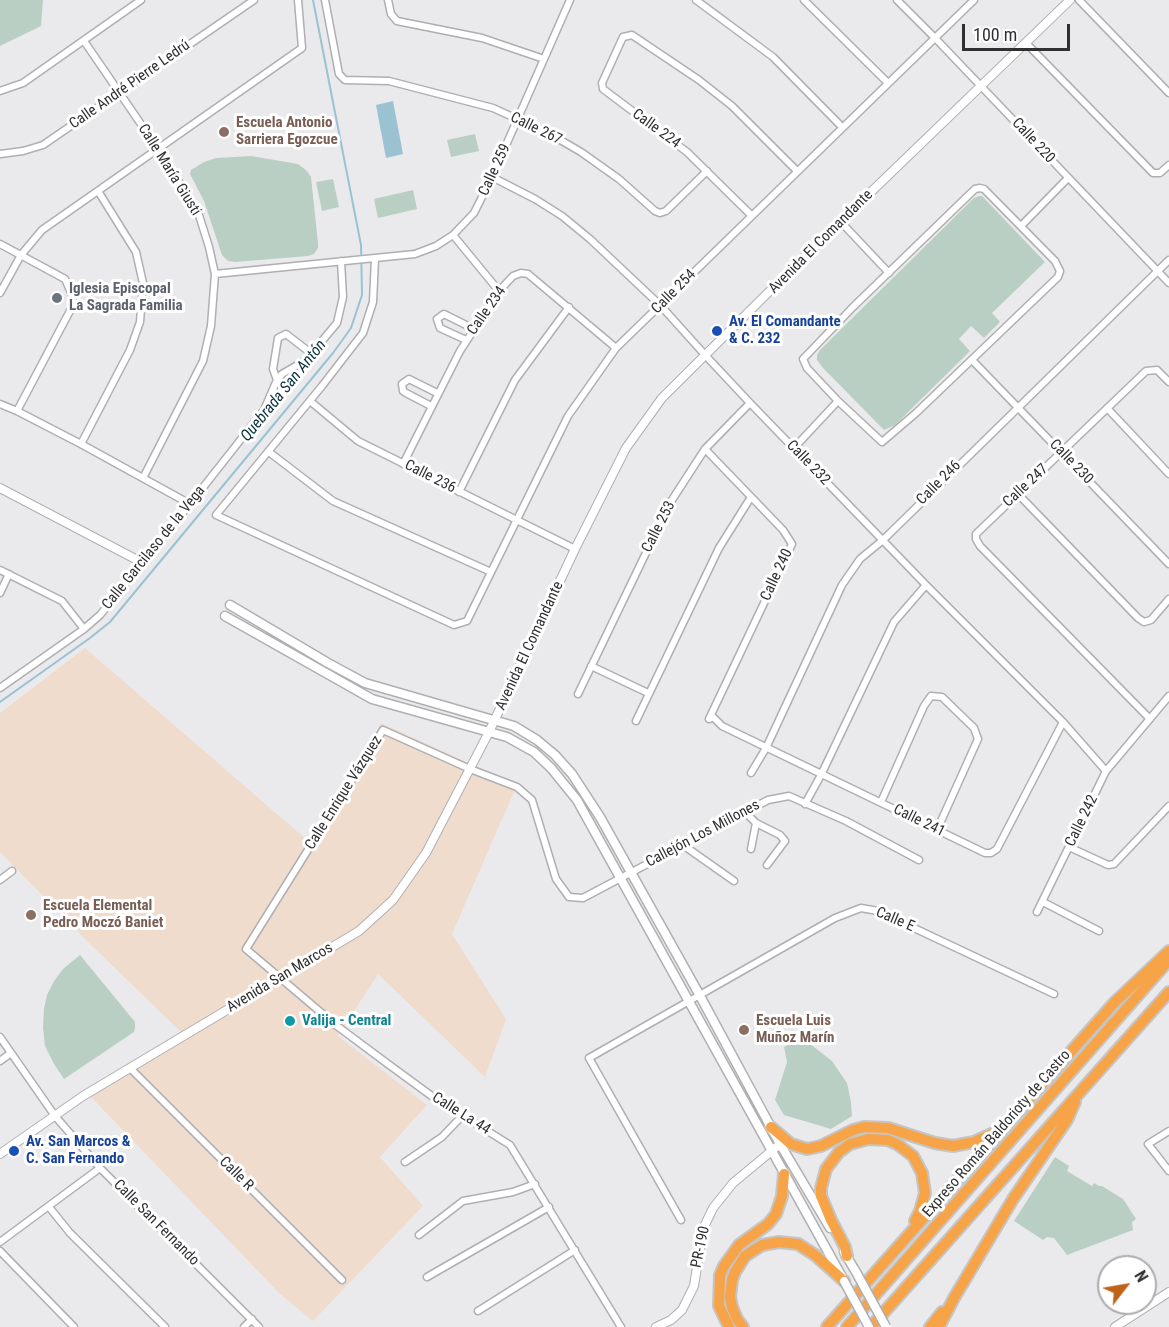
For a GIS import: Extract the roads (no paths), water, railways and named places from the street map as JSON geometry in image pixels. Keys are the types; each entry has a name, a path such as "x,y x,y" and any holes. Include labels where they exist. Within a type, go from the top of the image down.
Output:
{"highway":[{"path":"826,1327 1115,1002 1169,951"},
{"name":"Expreso Román Baldorioty de Castro","path":"847,1327 1169,960"},
{"path":"870,1327 1169,992"},
{"path":"939,1327 1013,1199 1067,1120 1081,1091"},
{"path":"771,1127 791,1144 807,1149 821,1146 864,1127 888,1128 935,1143 953,1146 982,1140 1002,1128"},
{"path":"847,1256 821,1196 821,1188 826,1169 832,1160 850,1144 858,1141 878,1139 897,1143 913,1156 922,1173 923,1201 920,1211 902,1242"},
{"path":"729,1327 719,1306 720,1275 739,1245 768,1224 776,1214 782,1196 784,1174"},
{"path":"743,1327 736,1319 732,1307 730,1297 732,1280 745,1256 762,1245 779,1242 798,1244 815,1255 844,1281"},
{"path":"930,1327 954,1298"}],"main road":[{"path":"230,605 365,683 514,726 537,740 555,755 583,790 703,992 780,1144 847,1256 886,1327"},
{"path":"225,616 372,699 507,736 534,753 551,768 577,800 687,1002 870,1327"}],"street":[{"path":"0,91 23,83 141,0"},
{"name":"Calle André Pierre Ledrú","path":"0,154 43,145 254,0"},
{"path":"0,293 21,255 42,230 302,48 298,0"},
{"name":"Calle 267","path":"325,0 339,74 345,80 389,81 493,108 581,152 619,179 660,213 666,211 706,171"},
{"path":"388,0 391,14 397,21 482,38 544,59"},
{"path":"696,0 750,38 772,57 842,127"},
{"path":"804,0 888,83"},
{"name":"Calle 220","path":"897,0 1169,283"},
{"name":"Calle 254","path":"269,452 216,515 454,625 467,621 568,416 616,348 662,306 751,215 974,0"},
{"name":"Avenida El Comandante","path":"489,732 575,549 626,448 662,398 840,221 1070,0"},
{"path":"1079,0 1169,93"},
{"name":"Calle 259","path":"215,274 373,259 425,251 453,235 474,213 492,177 568,1"},
{"name":"Calle 224","path":"751,215 666,135 607,94 602,83 623,37 632,35 716,93 797,171"},
{"name":"Calle María Giusti","path":"84,41 198,212 215,274 211,326 203,361 143,478"},
{"path":"1026,43 1153,173 1160,173 1169,165"},
{"name":"Calle 232","path":"492,177 562,216 662,306 750,403 926,585 1063,722 1106,771"},
{"path":"1021,226 1068,178"},
{"path":"975,189 984,189 1021,226 1055,261 1060,271 1058,277 916,413 882,442 838,401 807,368 803,359 853,307 975,189"},
{"path":"81,444 130,350 140,322 143,283 136,252 98,191"},
{"path":"840,221 889,273"},
{"path":"453,235 500,291"},
{"path":"0,244 65,279 74,297 72,307 17,411"},
{"path":"373,259 373,302 363,333 269,452 333,501 490,572"},
{"name":"Calle 246","path":"751,773 766,748 842,585 860,559 883,540 1169,260"},
{"name":"Calle Garcilaso de la Vega","path":"0,688 84,629 100,615 264,410 277,380 312,354 337,323 343,297 341,261"},
{"name":"Calle 234","path":"403,464 437,393 466,340 513,276 521,273 528,274 616,348"},
{"path":"459,492 515,380 569,307"},
{"path":"466,340 440,328 437,319 444,314 474,329"},
{"name":"Calle Garcilaso de la Vega","path":"277,380 273,369 278,338 281,335 286,334 291,337 312,354"},
{"name":"Calle 230","path":"972,360 1169,564"},
{"name":"Calle 247","path":"1150,719 980,546 976,539 978,531 1146,371 1157,370 1169,382"},
{"path":"431,406 403,391 402,384 409,379 437,393"},
{"name":"Calle 236","path":"310,401 358,441 575,549"},
{"path":"794,448 838,401"},
{"name":"Calle 253","path":"591,666 670,503 705,449 750,403"},
{"path":"0,404 81,444 190,504"},
{"path":"1107,408 1169,474"},
{"name":"Calle 240","path":"705,449 783,530 792,544 710,718 713,717"},
{"path":"0,488 142,563"},
{"path":"1018,494 1138,618 1144,622 1151,620 1169,599"},
{"path":"636,722 719,548 751,497"},
{"path":"0,570 62,601 84,629"},
{"path":"0,593 9,574"},
{"path":"805,804 822,775 894,622 926,585"},
{"path":"225,616 230,605"},
{"path":"578,694 591,666 648,693"},
{"path":"881,802 923,708 931,696 942,697 974,729 978,739 937,830"},
{"name":"Calle 242","path":"1037,912 1106,771 1169,696"},
{"name":"Calle 241","path":"713,717 722,726 985,853 992,853 997,849 1063,722"},
{"name":"Calle Enrique Vázquez","path":"246,949 383,730 470,769 516,786 532,800 556,879 569,897 583,898 620,879"},
{"name":"Avenida San Marcos","path":"0,1154 83,1096 359,931 393,900 426,853 489,732"},
{"name":"Callejón Los Millones","path":"620,879 768,800 789,796 846,821 919,860"},
{"path":"1069,847 1108,865 1114,864 1169,806"},
{"path":"745,812 756,823 780,835 785,841 767,865"},
{"path":"751,849 756,823"},
{"path":"683,845 734,881"},
{"path":"0,880 12,871"},
{"path":"1043,902 1099,931"},
{"name":"Calle E","path":"703,992 844,913 861,908 878,911 1054,994"},
{"name":"Calle La 44","path":"246,949 337,1026 420,1089 510,1145 621,1327"},
{"path":"681,1220 589,1058 703,992"},
{"name":"Calle San Fernando","path":"0,1037 55,1116 100,1168 259,1327"},
{"path":"0,1061 11,1053"},
{"name":"Calle R","path":"130,1068 342,1280"},
{"path":"405,1162 442,1137 462,1116"},
{"path":"1169,1131 1148,1144 1169,1171"},
{"name":"PR-190","path":"656,1327 671,1320 682,1310 694,1286 703,1229 713,1208 733,1183 780,1144"},
{"path":"0,1242 49,1208 100,1168"},
{"path":"419,1235 463,1201 513,1192 535,1184"},
{"path":"427,1277 549,1207"},
{"path":"49,1208 70,1233 165,1327"},
{"path":"478,1311 575,1250"},
{"path":"0,1251 74,1327"},
{"path":"1114,1327 1169,1292"},
{"path":"244,1327 252,1319"}],"water":[{"path":"393,101 403,154 386,158 376,105"}],"waterway":[{"name":"Quebrada San Antón","path":"0,702 110,622 333,353 351,328 362,295 361,245 313,0"}],"place":[{"name":"Escuela Antonio Sarriera Egozcue","path":"224,132"},
{"name":"Iglesia Episcopal La Sagrada Familia","path":"57,298"},
{"name":"Av. El Comandante & C. 232","path":"717,331"},
{"name":"Escuela Elemental Pedro Moczó Baniet","path":"31,915"},
{"name":"Valija - Central","path":"290,1021"},
{"name":"Escuela Luis Muñoz Marín","path":"744,1030"},
{"name":"Av. San Marcos & C. San Fernando","path":"14,1151"}]}
